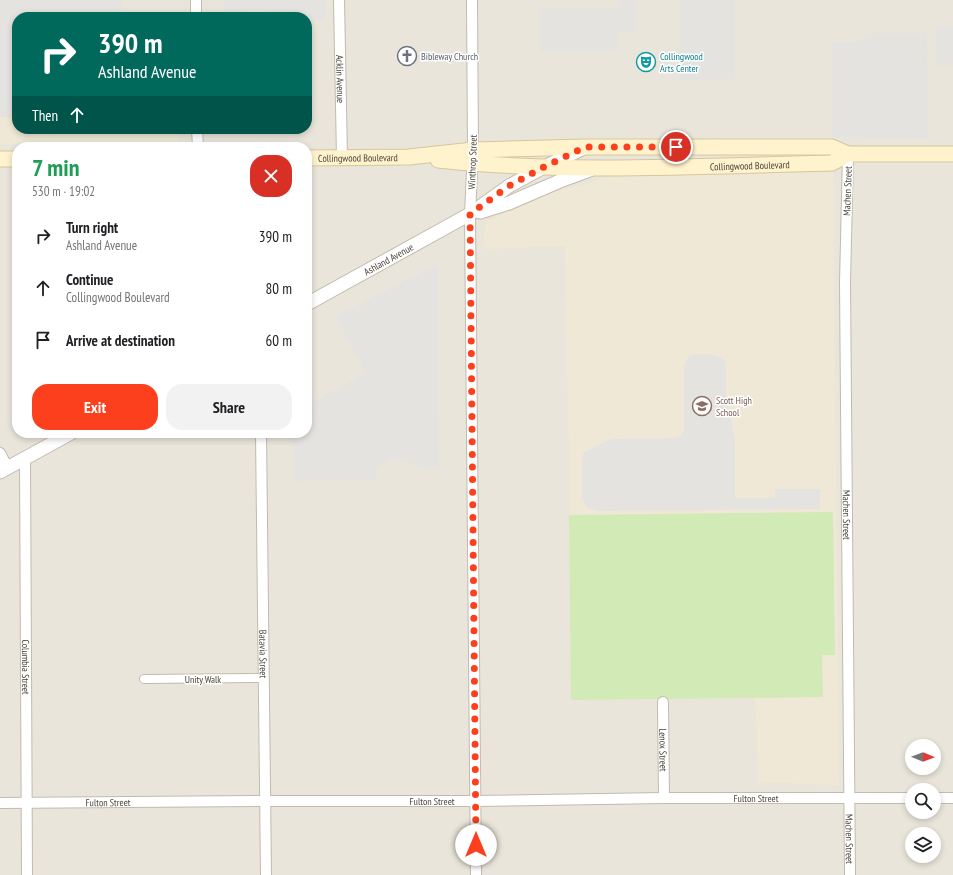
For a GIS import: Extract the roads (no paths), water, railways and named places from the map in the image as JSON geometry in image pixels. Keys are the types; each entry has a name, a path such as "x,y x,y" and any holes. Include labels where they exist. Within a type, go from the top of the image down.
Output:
{"main road":[{"name":"Collingwood Boulevard","path":"312,158 473,157 585,147 832,147 848,154 953,154"},
{"path":"728,166 736,148"},
{"name":"Collingwood Boulevard","path":"473,157 542,168 593,169 832,163 848,154"},
{"path":"0,159 12,159"}],"street":[{"path":"196,0 196,12"},
{"name":"Acklin Avenue","path":"339,0 342,158"},
{"name":"Winthrop Street","path":"472,0 473,157 470,214 476,875"},
{"name":"Ashland Avenue","path":"312,301 470,214 509,186 585,147"},
{"name":"Machen Street","path":"848,154 845,291 850,875"},
{"name":"Ashland Avenue","path":"470,214 509,203 560,181 593,169"},
{"path":"0,453 4,470 63,438"},
{"name":"Batavia Street","path":"261,438 266,875"},
{"name":"Columbia Street","path":"25,458 27,875"},
{"name":"Unity Walk","path":"144,679 263,678"},
{"name":"Lenox Street","path":"663,702 664,798"},
{"name":"Fulton Street","path":"0,803 266,800 475,801 664,798 905,798"},
{"path":"941,798 953,798"}],"place":[{"name":"Bibleway Church","path":"407,56"},
{"name":"Collingwood Arts Center","path":"646,62"},
{"name":"Scott High School","path":"702,406"}]}
